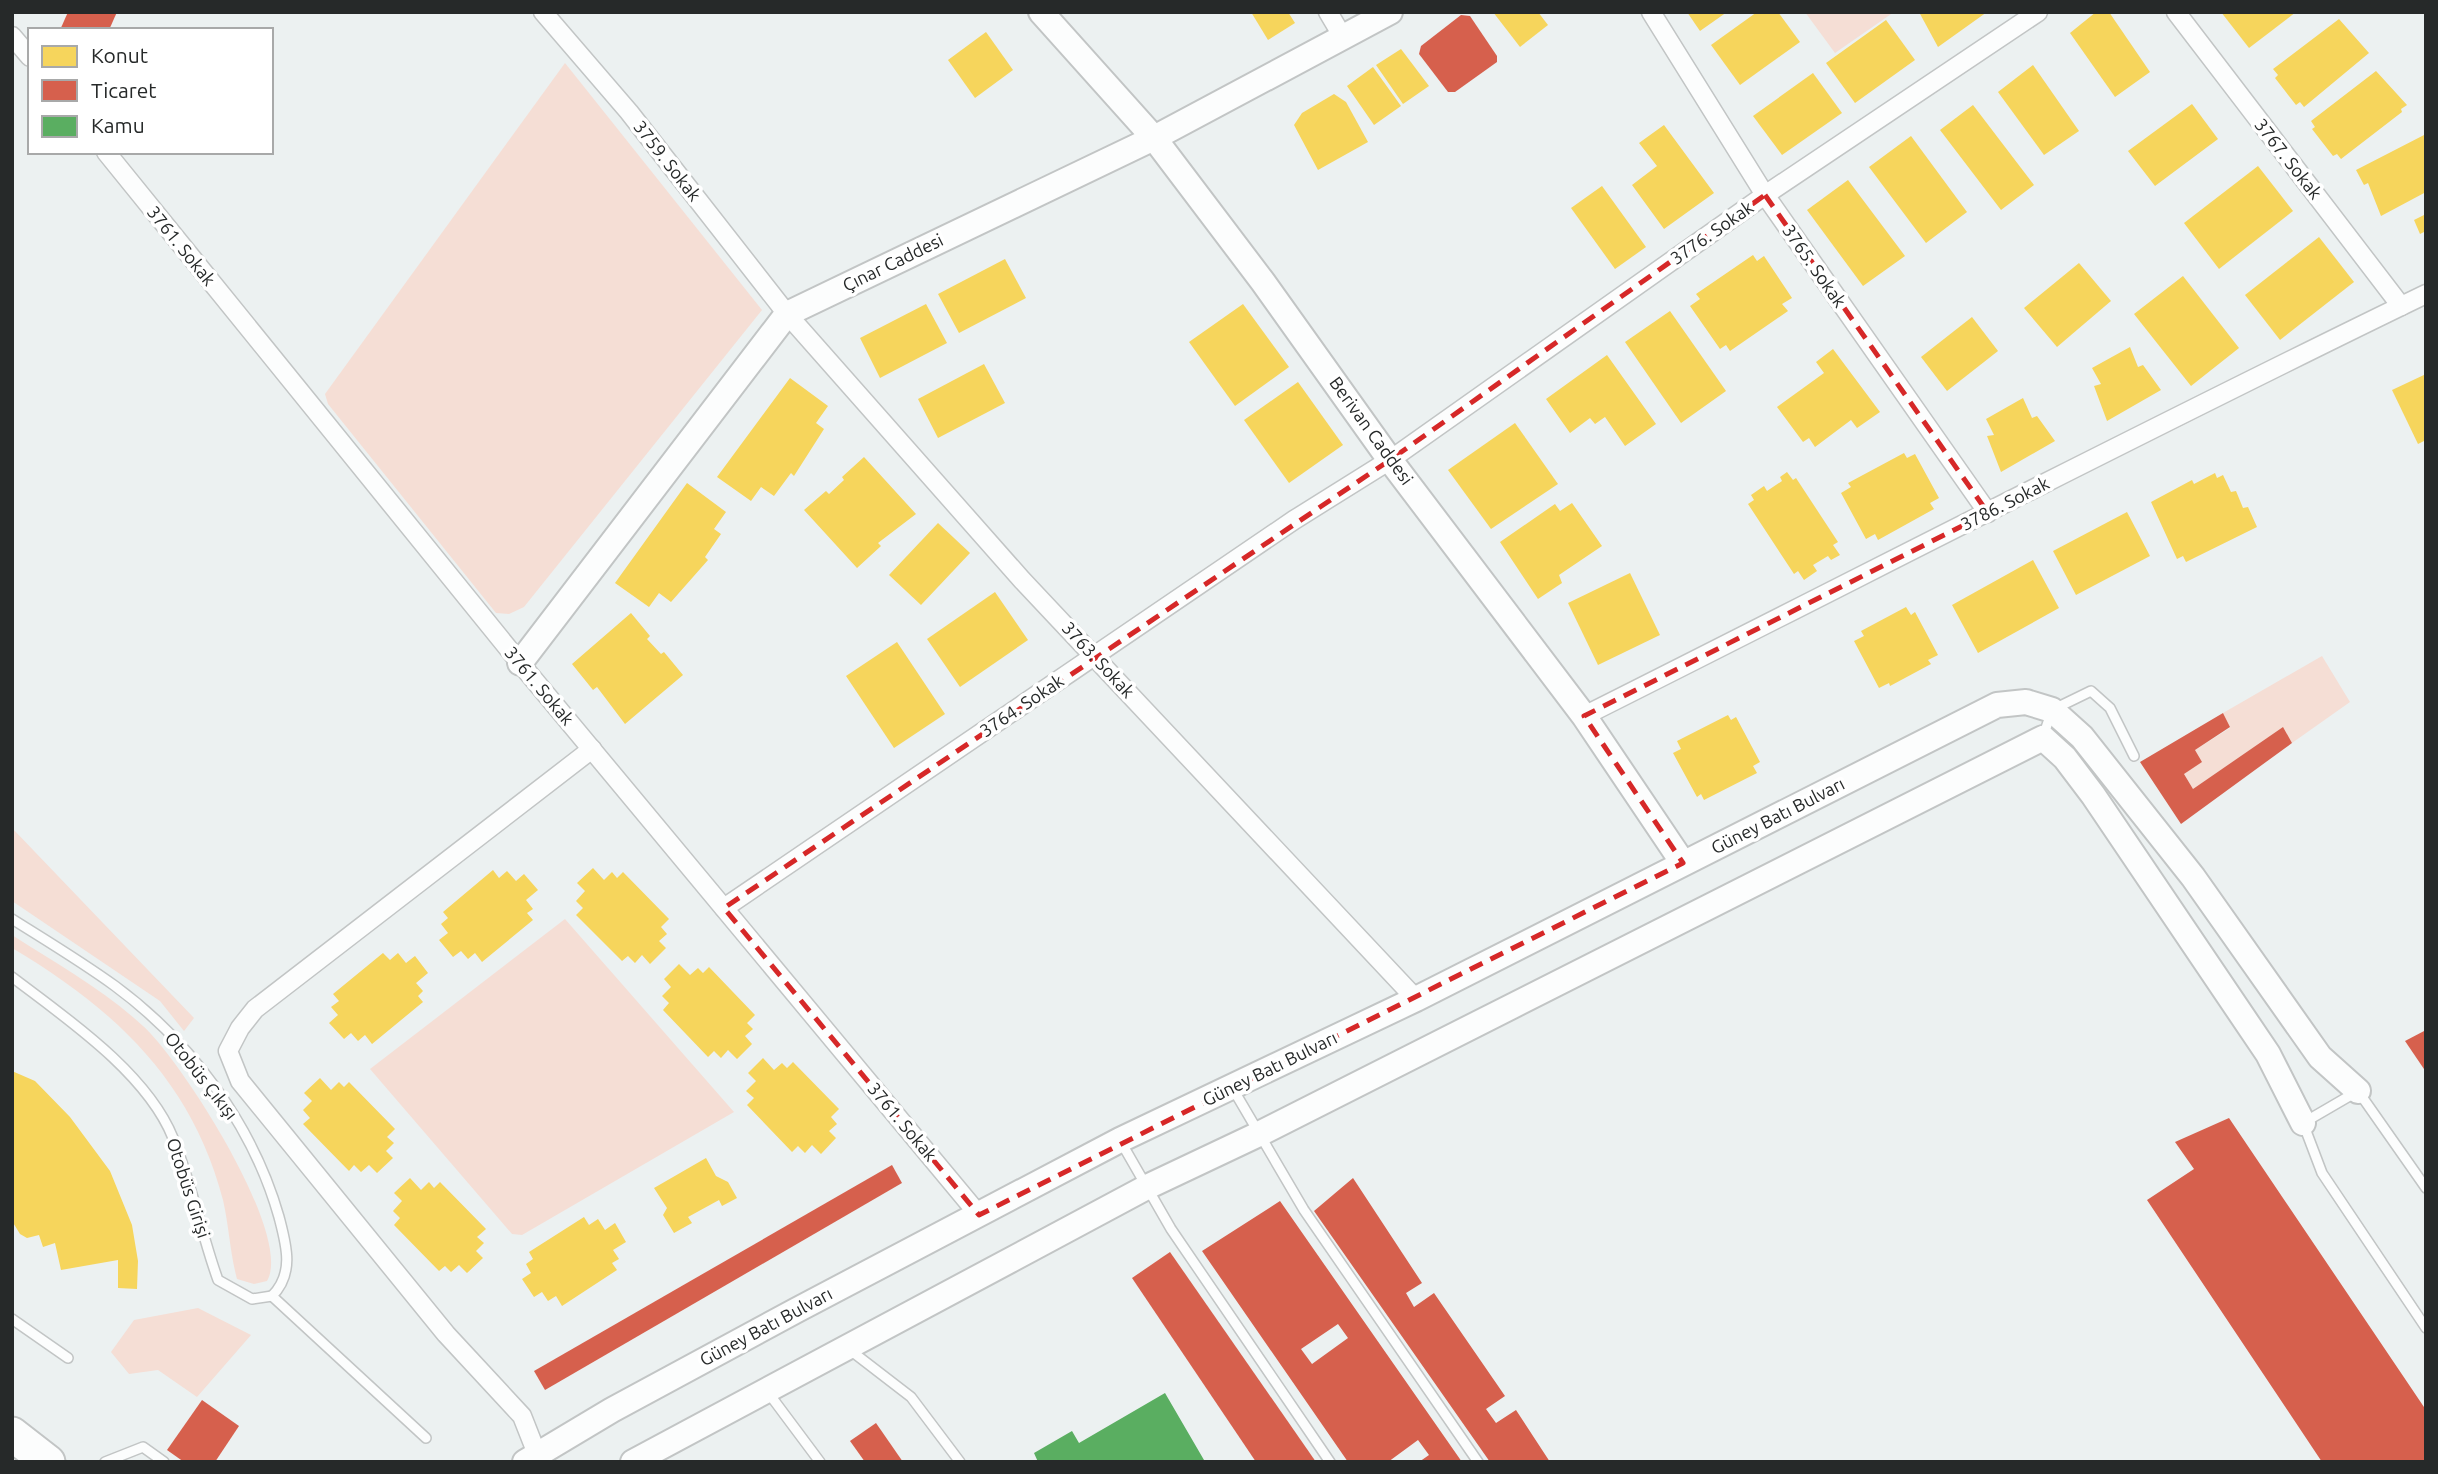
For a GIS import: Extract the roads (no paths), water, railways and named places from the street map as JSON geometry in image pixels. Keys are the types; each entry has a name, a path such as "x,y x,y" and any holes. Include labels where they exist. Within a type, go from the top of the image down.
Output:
{"highway":[{"path":"12,1434 48,1462"}],"street":[{"name":"3759. Sokak","path":"543,12 629,112 788,314"},
{"name":"Berivan Caddesi","path":"1041,12 1154,138 1263,282 1390,460 1584,716 1683,863"},
{"path":"1328,12 1344,39"},
{"name":"Çınar Caddesi","path":"520,663 788,314 1154,138 1344,39 1390,12"},
{"name":"3765. Sokak","path":"1651,12 1765,195 1988,513"},
{"name":"3776. Sokak","path":"1390,460 1765,195 2038,12"},
{"name":"3767. Sokak","path":"2176,12 2401,306"},
{"path":"12,36 28,55"},
{"name":"3761. Sokak","path":"108,154 520,663 979,1214"},
{"name":"3786. Sokak","path":"1584,716 1988,513 2156,425 2426,294"},
{"name":"3763. Sokak","path":"788,314 1022,580 1416,999"},
{"name":"3764. Sokak","path":"724,908 1294,520 1390,460"},
{"name":"Güney Batı Bulvarı","path":"531,1458 670,1379 1120,1140 1416,999 1997,705 2026,702 2052,710"},
{"path":"2052,710 2082,737 2193,877 2320,1057 2358,1091"},
{"path":"634,1461 1147,1187 1259,1134 2034,741 2065,758 2079,776 2268,1054 2303,1123"},
{"path":"531,1458 522,1416 446,1334 240,1081 228,1051 240,1028 255,1009 592,749"}],"lane":[{"path":"2034,741 2052,710 2091,691 2110,708 2134,756"},
{"name":"Otobüs Çıkışı","path":"12,919 116,987 172,1035 238,1120 276,1208 286,1244 287,1274 272,1296"},
{"name":"Otobüs Girişi","path":"12,976 68,1016 150,1099 172,1135 218,1280 251,1299 272,1296"},
{"path":"1232,1088 1304,1210 1478,1462"},
{"path":"2426,1188 2358,1091 2303,1123 2322,1173 2426,1328"},
{"path":"1120,1140 1171,1229 1330,1462"},
{"path":"272,1296 426,1438"},
{"path":"12,1319 68,1358"},
{"path":"846,1347 911,1397 960,1462"},
{"path":"766,1390 820,1462"},
{"path":"105,1462 143,1447 164,1462"}]}
